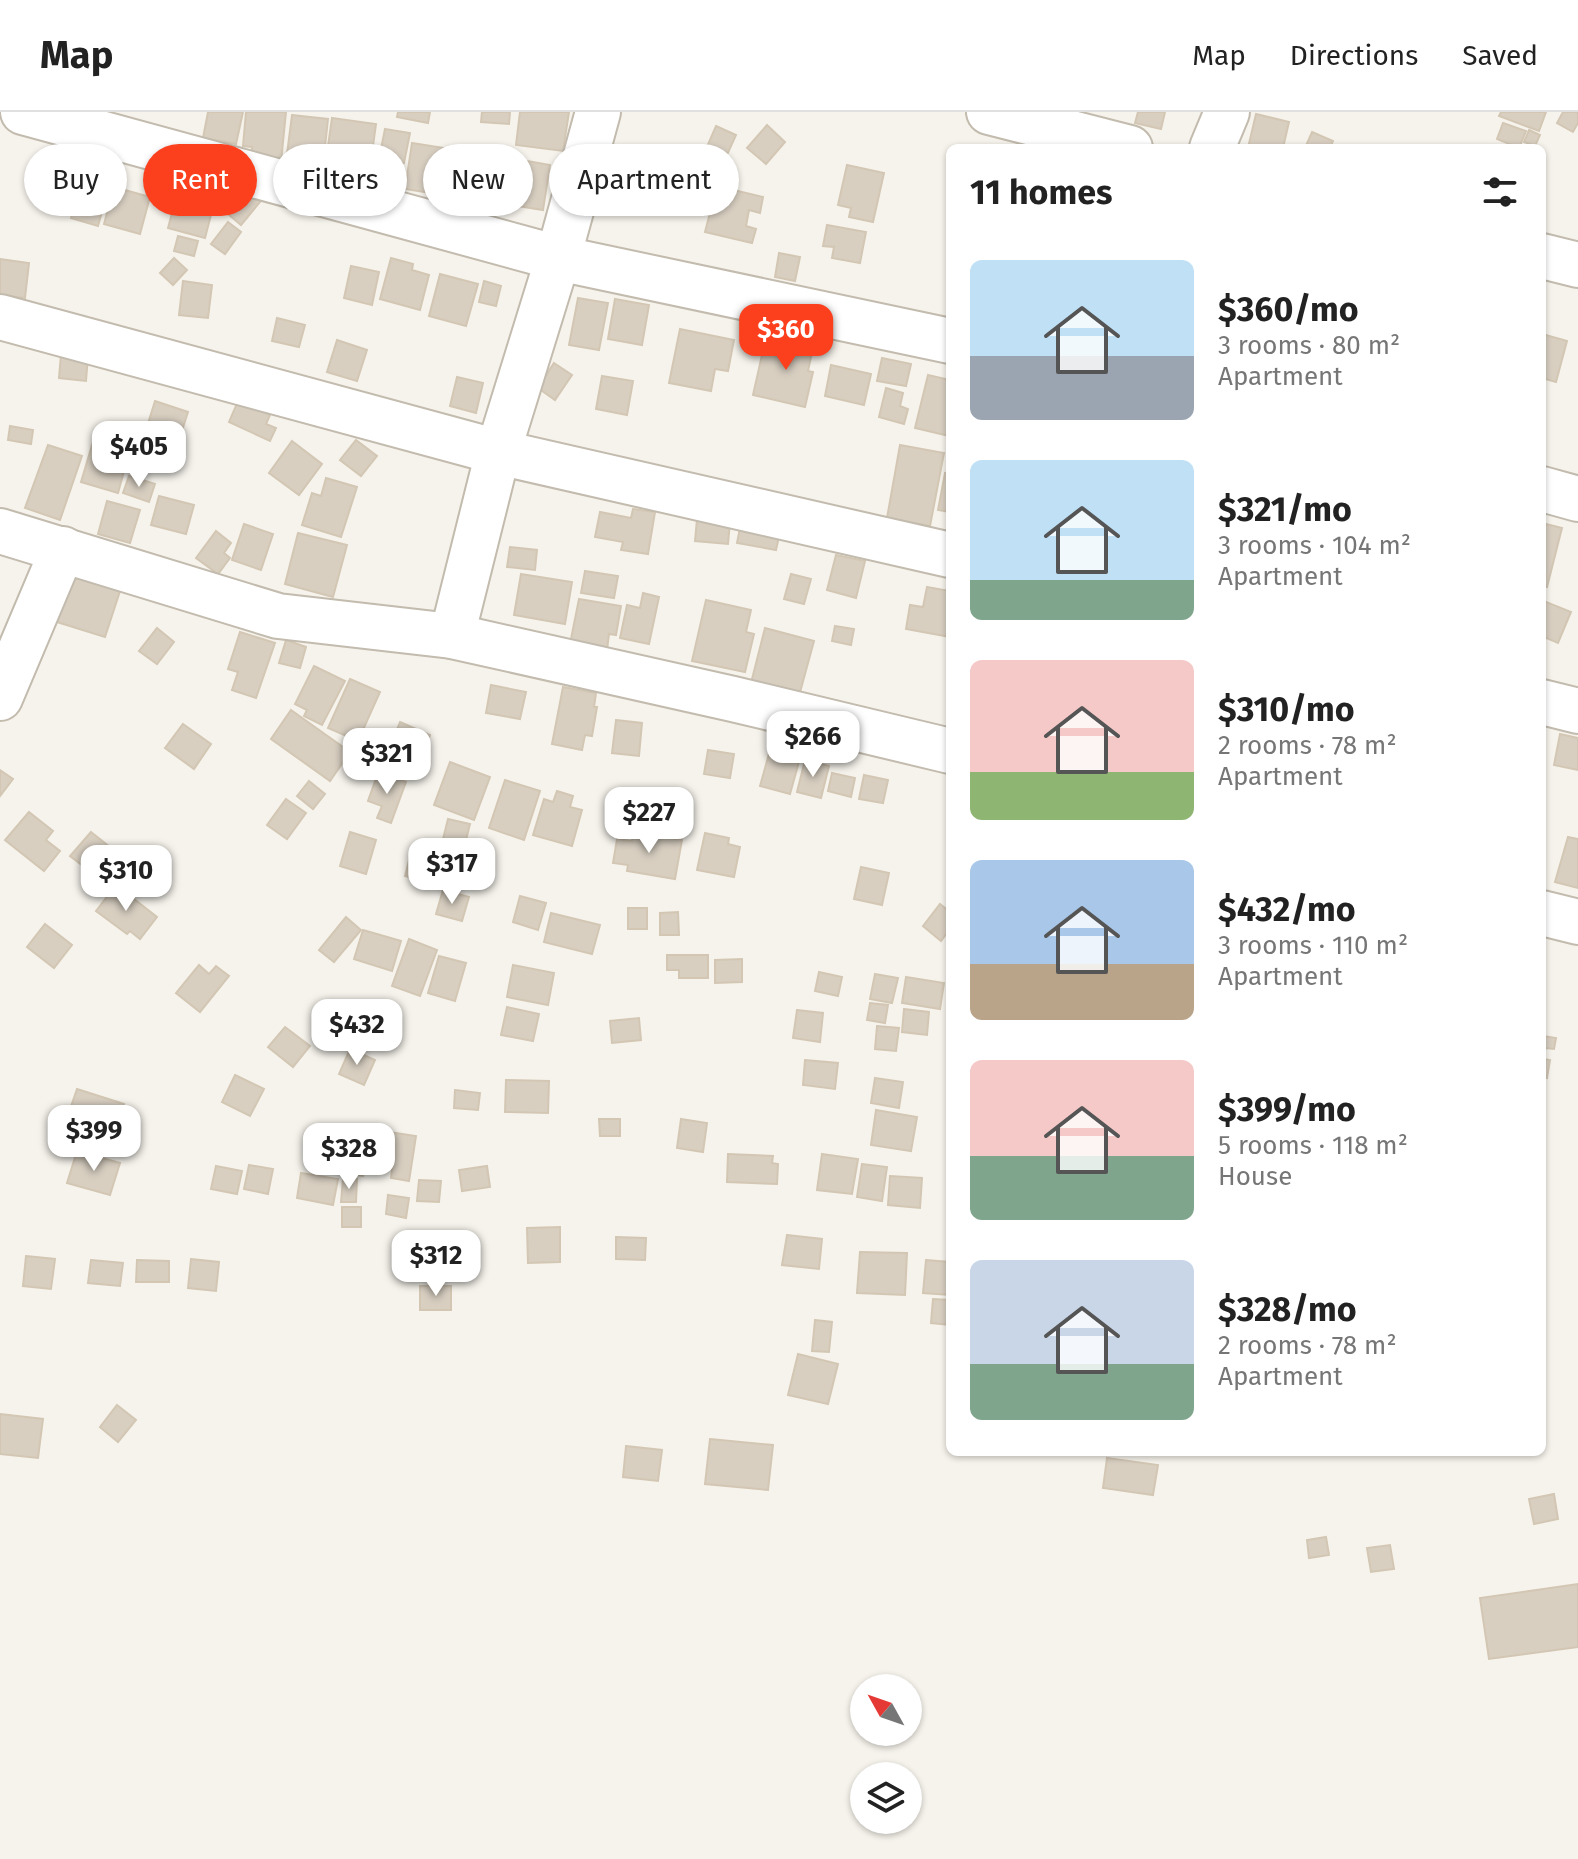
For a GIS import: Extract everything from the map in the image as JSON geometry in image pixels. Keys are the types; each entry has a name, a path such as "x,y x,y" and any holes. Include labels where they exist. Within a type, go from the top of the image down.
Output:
{"street":[{"path":"23,112 558,258 946,340"},
{"path":"452,636 498,452 558,258 598,112"},
{"path":"989,112 1114,144"},
{"path":"1214,144 1227,112"},
{"path":"1546,257 1578,265"},
{"path":"0,317 498,452 946,554"},
{"path":"1546,490 1578,499"},
{"path":"0,531 278,616 452,636 946,750"},
{"path":"0,698 63,549"},
{"path":"1546,703 1578,711"},
{"path":"1546,914 1578,922"}],"building":[{"path":"208,112 243,112 236,144 203,138"},
{"path":"246,112 286,112 283,144 273,144 273,161 257,159 257,144 243,144"},
{"path":"398,112 430,112 428,123 397,117"},
{"path":"482,112 510,112 509,124 481,122"},
{"path":"520,112 569,112 564,144 549,144 549,149 533,147 533,144 516,144"},
{"path":"1138,112 1165,112 1161,129 1135,123"},
{"path":"1501,112 1546,112 1539,131 1499,116"},
{"path":"1563,112 1578,112 1578,123 1573,132 1557,123"},
{"path":"1256,114 1289,122 1284,144 1249,144"},
{"path":"292,115 328,119 325,144 288,144"},
{"path":"332,118 376,124 373,144 328,144"},
{"path":"1503,123 1526,131 1521,144 1497,139"},
{"path":"767,125 785,142 766,164 747,148"},
{"path":"716,126 736,135 732,144 708,144"},
{"path":"385,129 410,133 407,148 407,144 382,144"},
{"path":"1529,130 1540,135 1536,144 1524,142"},
{"path":"1312,132 1333,141 1332,144 1307,144"},
{"path":"412,143 423,145 423,192 407,189"},
{"path":"533,162 549,165 543,210 533,208"},
{"path":"847,165 884,173 873,222 849,217 851,208 838,205"},
{"path":"257,190 265,196 257,206"},
{"path":"127,191 143,195 145,216 140,234 104,224 106,216 127,216"},
{"path":"739,191 763,197 760,213 749,210 746,226 756,229 752,243 705,232 709,216 739,216"},
{"path":"72,216 101,216 98,226"},
{"path":"171,216 211,216 205,238 168,228"},
{"path":"230,216 248,216 241,225"},
{"path":"228,222 241,232 225,254 211,244"},
{"path":"827,225 866,232 860,263 832,258 834,247 823,246"},
{"path":"178,236 198,241 194,256 174,251"},
{"path":"779,253 800,257 795,281 775,277"},
{"path":"174,258 187,270 173,285 160,273"},
{"path":"391,258 413,264 412,270 429,275 420,310 380,299"},
{"path":"0,259 29,263 25,298 0,295"},
{"path":"351,266 379,272 372,305 344,298"},
{"path":"440,274 478,284 466,326 429,316"},
{"path":"183,281 212,285 208,318 179,315"},
{"path":"484,281 501,286 496,306 479,302"},
{"path":"578,298 608,303 599,350 569,345"},
{"path":"615,299 649,305 642,345 608,339"},
{"path":"277,318 305,325 299,347 272,341"},
{"path":"680,329 734,340 728,371 715,369 711,391 669,383"},
{"path":"780,335 814,343 808,371 813,372 805,407 753,395 764,346 776,349"},
{"path":"1546,335 1567,341 1556,382 1546,379"},
{"path":"337,340 367,350 357,381 327,372"},
{"path":"61,354 88,356 86,381 59,378"},
{"path":"882,358 911,364 906,386 877,381"},
{"path":"554,363 572,375 555,400 538,388"},
{"path":"831,365 871,374 864,405 825,396"},
{"path":"928,375 946,379 946,435 915,428"},
{"path":"602,376 633,381 627,415 596,409"},
{"path":"457,377 483,383 476,413 450,406"},
{"path":"886,388 903,393 900,406 908,409 904,424 879,417"},
{"path":"155,401 188,412 179,440 146,430"},
{"path":"238,401 270,415 266,424 276,428 270,441 229,422"},
{"path":"10,426 33,430 31,444 8,440"},
{"path":"95,435 131,446 118,493 81,482"},
{"path":"356,440 377,456 361,476 340,460"},
{"path":"292,441 322,464 299,495 269,473"},
{"path":"48,445 82,456 60,520 25,508"},
{"path":"900,445 944,453 930,526 887,518"},
{"path":"945,473 946,473 946,511 938,510"},
{"path":"129,476 155,484 149,502 123,493"},
{"path":"326,478 357,487 341,537 302,525 312,493 321,496"},
{"path":"159,496 194,505 186,534 151,525"},
{"path":"107,501 140,510 130,543 98,534"},
{"path":"633,509 655,512 648,554 621,550 623,542 595,537 600,512 631,518"},
{"path":"742,518 780,532 776,550 737,543"},
{"path":"697,519 730,522 728,544 695,541"},
{"path":"244,524 273,534 261,570 232,560"},
{"path":"1546,524 1562,528 1546,587"},
{"path":"216,531 231,543 224,553 230,558 218,574 196,558"},
{"path":"298,533 347,545 333,597 285,584"},
{"path":"510,547 537,550 535,570 507,567"},
{"path":"836,555 865,561 856,598 827,590"},
{"path":"73,570 122,585 105,637 57,622"},
{"path":"585,571 618,576 614,598 581,593"},
{"path":"521,574 572,582 565,624 514,615"},
{"path":"791,574 811,579 804,604 784,599"},
{"path":"927,587 946,590 946,636 906,629 910,605 923,607"},
{"path":"643,593 659,597 649,644 620,638 627,605 640,608"},
{"path":"579,599 621,606 616,635 609,634 607,650 570,644"},
{"path":"706,600 751,610 746,632 754,634 745,672 692,661"},
{"path":"1546,602 1571,612 1558,643 1546,638"},
{"path":"835,626 854,629 851,645 832,641"},
{"path":"157,628 174,642 157,664 139,651"},
{"path":"765,628 814,641 799,696 751,683"},
{"path":"240,632 275,643 256,698 232,690 238,672 228,669"},
{"path":"286,640 306,647 300,668 279,663"},
{"path":"314,666 345,681 322,725 304,716 307,710 295,704"},
{"path":"350,679 380,692 358,741 328,728"},
{"path":"491,685 526,692 520,719 486,713"},
{"path":"563,687 596,693 592,736 585,735 582,750 552,744"},
{"path":"291,710 350,752 330,781 271,739"},
{"path":"616,720 642,723 639,756 612,753"},
{"path":"400,722 430,735 412,777 383,765"},
{"path":"183,724 211,744 194,769 165,748"},
{"path":"1560,734 1578,738 1578,770 1554,765"},
{"path":"772,743 802,751 790,794 760,786"},
{"path":"708,750 734,754 730,778 704,774"},
{"path":"805,760 829,766 821,798 797,792"},
{"path":"450,762 490,777 474,820 434,805"},
{"path":"0,770 13,779 0,796"},
{"path":"378,773 406,782 391,823 377,818 382,806 368,801"},
{"path":"832,773 855,778 851,797 828,791"},
{"path":"864,775 888,780 883,803 859,799"},
{"path":"505,780 540,791 524,840 489,828"},
{"path":"309,781 325,794 313,809 297,796"},
{"path":"557,791 573,796 570,807 582,810 572,846 533,835 544,799 553,802"},
{"path":"286,799 306,813 287,839 267,825"},
{"path":"29,812 53,831 46,840 60,851 44,871 5,840"},
{"path":"448,819 470,824 465,844 443,839"},
{"path":"634,831 682,840 675,879 627,871 628,865 613,863 617,839 632,841"},
{"path":"91,832 111,848 91,872 70,856"},
{"path":"350,832 376,840 366,874 340,866"},
{"path":"705,833 729,838 728,844 740,847 734,877 697,870"},
{"path":"1568,837 1578,839 1578,888 1555,882"},
{"path":"413,845 437,851 430,882 405,876"},
{"path":"141,859 165,877 151,894 128,876"},
{"path":"861,867 889,873 882,905 854,899"},
{"path":"116,885 157,917 140,939 130,931 127,934 96,911"},
{"path":"443,890 469,897 462,921 436,914"},
{"path":"520,896 546,903 538,930 513,922"},
{"path":"940,904 946,909 946,934 941,941 923,926"},
{"path":"628,908 647,908 647,929 628,929"},
{"path":"678,912 679,935 660,935 660,913"},
{"path":"551,913 600,925 592,954 544,942"},
{"path":"346,917 361,930 334,962 319,950"},
{"path":"45,924 72,945 54,968 27,947"},
{"path":"363,930 401,941 392,971 354,959"},
{"path":"409,939 437,950 420,996 392,986"},
{"path":"667,955 708,955 708,978 679,978 679,970 667,970"},
{"path":"439,956 466,963 455,1001 428,993"},
{"path":"742,959 742,982 715,983 715,960"},
{"path":"199,965 209,974 216,966 229,976 200,1012 176,993"},
{"path":"513,965 554,973 548,1005 507,997"},
{"path":"819,972 842,977 838,996 815,991"},
{"path":"875,974 898,978 892,1003 870,999"},
{"path":"906,977 944,983 940,1009 902,1003"},
{"path":"870,1003 888,1005 885,1023 867,1020"},
{"path":"507,1007 539,1014 533,1041 501,1035"},
{"path":"904,1009 929,1012 927,1035 902,1032"},
{"path":"797,1010 823,1013 820,1042 793,1038"},
{"path":"639,1018 641,1040 612,1043 610,1021"},
{"path":"877,1026 899,1028 896,1051 875,1049"},
{"path":"285,1027 310,1046 293,1067 268,1047"},
{"path":"1546,1036 1556,1038 1554,1049 1546,1048"},
{"path":"350,1049 375,1060 364,1085 339,1074"},
{"path":"1546,1059 1550,1060 1546,1078"},
{"path":"805,1060 838,1063 835,1089 803,1085"},
{"path":"235,1075 264,1089 250,1116 222,1102"},
{"path":"875,1078 903,1082 899,1108 871,1103"},
{"path":"506,1080 549,1081 548,1113 505,1112"},
{"path":"77,1089 124,1104 113,1139 65,1124"},
{"path":"455,1090 480,1093 478,1110 454,1108"},
{"path":"876,1110 917,1117 911,1151 871,1145"},
{"path":"599,1119 620,1119 620,1136 600,1136"},
{"path":"681,1119 707,1123 703,1152 677,1148"},
{"path":"363,1128 416,1136 409,1181 391,1178 393,1162 358,1156"},
{"path":"329,1131 347,1137 340,1157 321,1150"},
{"path":"77,1151 120,1163 110,1195 67,1183"},
{"path":"728,1154 773,1156 772,1163 778,1164 777,1184 727,1182"},
{"path":"822,1154 858,1159 852,1194 817,1190"},
{"path":"351,1159 365,1161 363,1176 348,1174"},
{"path":"862,1164 887,1167 882,1201 857,1197"},
{"path":"249,1165 273,1169 268,1194 244,1189"},
{"path":"216,1166 242,1171 237,1194 211,1189"},
{"path":"487,1166 490,1187 462,1191 459,1170"},
{"path":"301,1173 338,1179 333,1205 297,1198"},
{"path":"890,1176 922,1178 920,1208 888,1205"},
{"path":"343,1179 357,1179 356,1202 341,1202"},
{"path":"419,1180 441,1181 439,1202 417,1201"},
{"path":"388,1195 409,1198 406,1218 386,1214"},
{"path":"342,1207 361,1207 361,1227 342,1227"},
{"path":"560,1227 560,1262 528,1263 527,1228"},
{"path":"787,1235 822,1239 819,1269 782,1265"},
{"path":"616,1237 646,1238 645,1260 616,1259"},
{"path":"860,1252 907,1253 905,1295 857,1293"},
{"path":"26,1256 55,1259 51,1289 23,1286"},
{"path":"191,1259 219,1262 216,1291 188,1288"},
{"path":"91,1260 123,1263 120,1286 88,1283"},
{"path":"137,1260 169,1261 169,1282 136,1282"},
{"path":"926,1260 946,1262 946,1295 923,1293"},
{"path":"420,1286 451,1286 451,1310 420,1310"},
{"path":"933,1299 946,1300 946,1325 931,1323"},
{"path":"815,1320 832,1322 829,1352 812,1351"},
{"path":"798,1354 838,1364 828,1404 788,1395"},
{"path":"117,1405 136,1420 118,1442 100,1427"},
{"path":"0,1414 43,1419 38,1458 0,1454"},
{"path":"710,1439 773,1445 768,1490 705,1484"},
{"path":"626,1446 662,1450 658,1481 623,1477"},
{"path":"1107,1458 1158,1465 1153,1495 1103,1488"},
{"path":"1554,1494 1558,1519 1534,1524 1529,1499"},
{"path":"1326,1537 1329,1555 1309,1558 1307,1540"},
{"path":"1390,1545 1394,1569 1371,1572 1367,1548"},
{"path":"1578,1584 1578,1647 1489,1659 1480,1598"}]}
